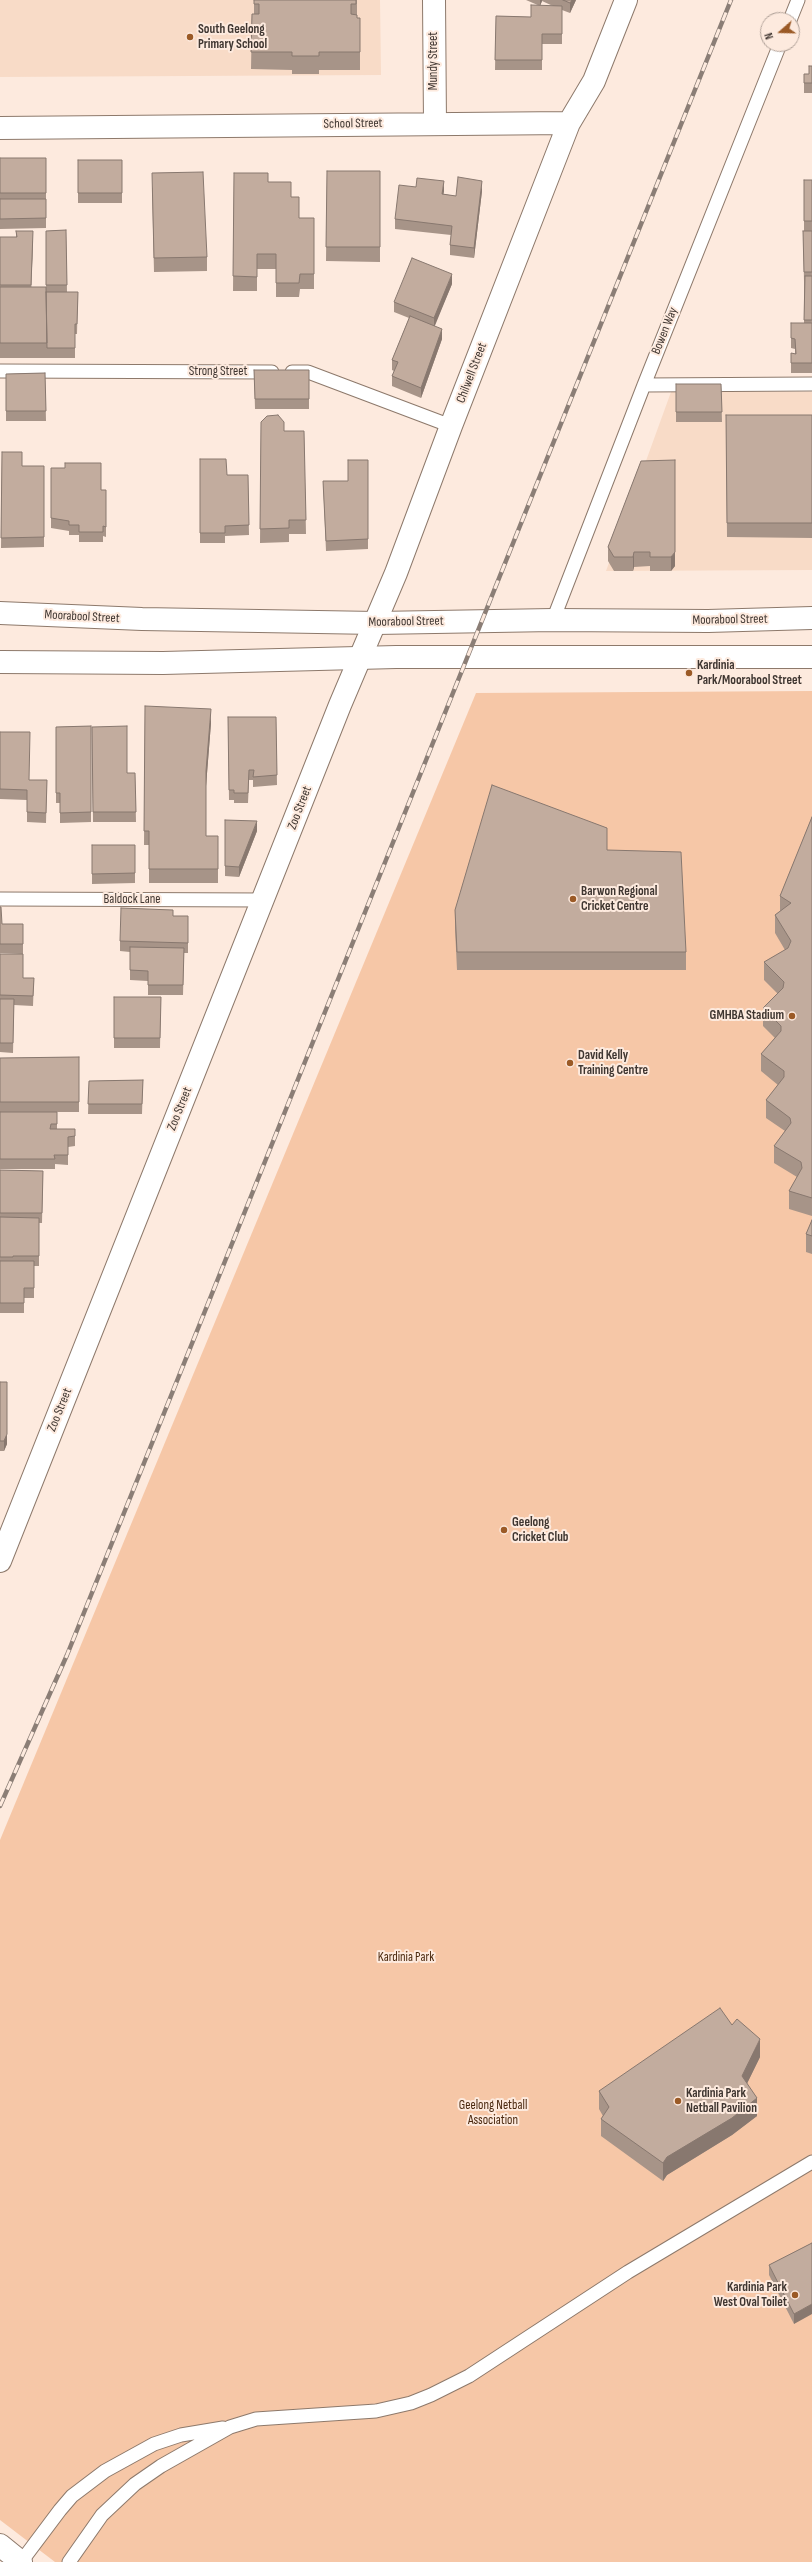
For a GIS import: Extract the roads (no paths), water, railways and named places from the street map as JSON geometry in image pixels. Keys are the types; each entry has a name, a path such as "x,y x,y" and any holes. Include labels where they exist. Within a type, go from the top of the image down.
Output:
{"street":[{"name":"Mundy Street","path":"434,0 435,123"},
{"path":"569,123 594,80 626,0"},
{"name":"School Street","path":"0,128 569,123"},
{"name":"Chilwell Street","path":"376,623 569,123"},
{"name":"Moorabool Street","path":"0,613 142,619 376,623 553,620 708,621 812,618"},
{"name":"Zoo Street","path":"0,1561 376,623"},
{"path":"0,662 163,663 361,658 812,657"},
{"path":"0,2545 21,2562"}],"lane":[{"path":"793,12 798,0"},
{"name":"Bowen Way","path":"553,620 644,385 777,52"},
{"name":"Strong Street","path":"0,371 308,372 451,426"},
{"path":"644,385 812,384"},
{"name":"Baldock Lane","path":"0,899 264,900"},
{"path":"21,2562 39,2536 72,2496 118,2463 168,2439 230,2427 256,2419 376,2411 411,2403 431,2395 469,2376 628,2272 812,2162"},
{"path":"69,2562 102,2515 135,2484 161,2466 230,2427"}],"railway":[{"path":"0,1806 67,1655 731,0"}],"place":[{"name":"South Geelong Primary School","path":"190,37"},
{"name":"Kardinia Park/Moorabool Street","path":"689,673"},
{"name":"Barwon Regional Cricket Centre","path":"573,899"},
{"name":"GMHBA Stadium","path":"792,1016"},
{"name":"David Kelly Training Centre","path":"570,1063"},
{"name":"Geelong Cricket Club","path":"504,1530"},
{"name":"Kardinia Park Netball Pavilion","path":"678,2101"},
{"name":"Kardinia Park West Oval Toilet","path":"795,2295"}],"park label":[{"name":"Kardinia Park","path":"406,1958"},
{"name":"Geelong Netball Association","path":"493,2114"}]}
